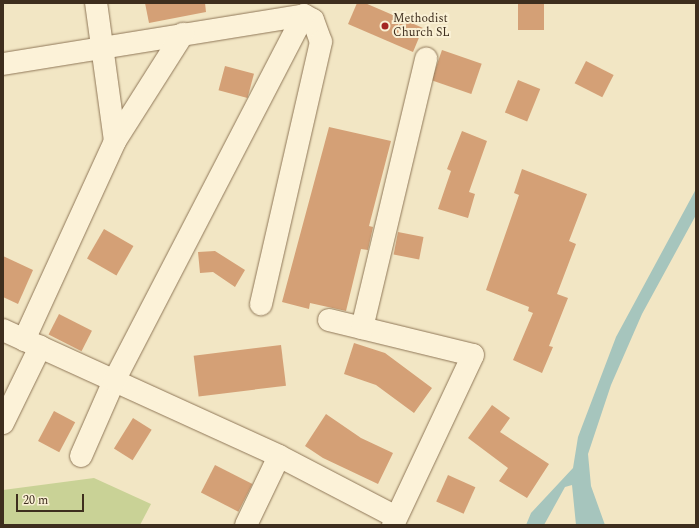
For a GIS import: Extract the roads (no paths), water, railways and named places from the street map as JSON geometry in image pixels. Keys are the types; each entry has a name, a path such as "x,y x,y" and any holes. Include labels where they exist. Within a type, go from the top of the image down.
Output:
{"street":[{"path":"96,3 116,141"},
{"path":"5,66 103,47 304,15 313,20 321,42 261,304"},
{"path":"81,456 114,381 304,15"},
{"path":"3,423 32,343 116,141 183,34"},
{"path":"362,328 426,59"},
{"path":"3,330 279,456 394,521 472,356 329,320"},
{"path":"246,525 279,456"}],"water":[{"path":"696,189 696,215 642,314 611,385 588,454 591,486 605,525 576,525 572,485 565,487 544,525 526,525 531,513 573,468 578,437 616,337"}],"place":[{"name":"Methodist Church SL","path":"385,26"}]}
